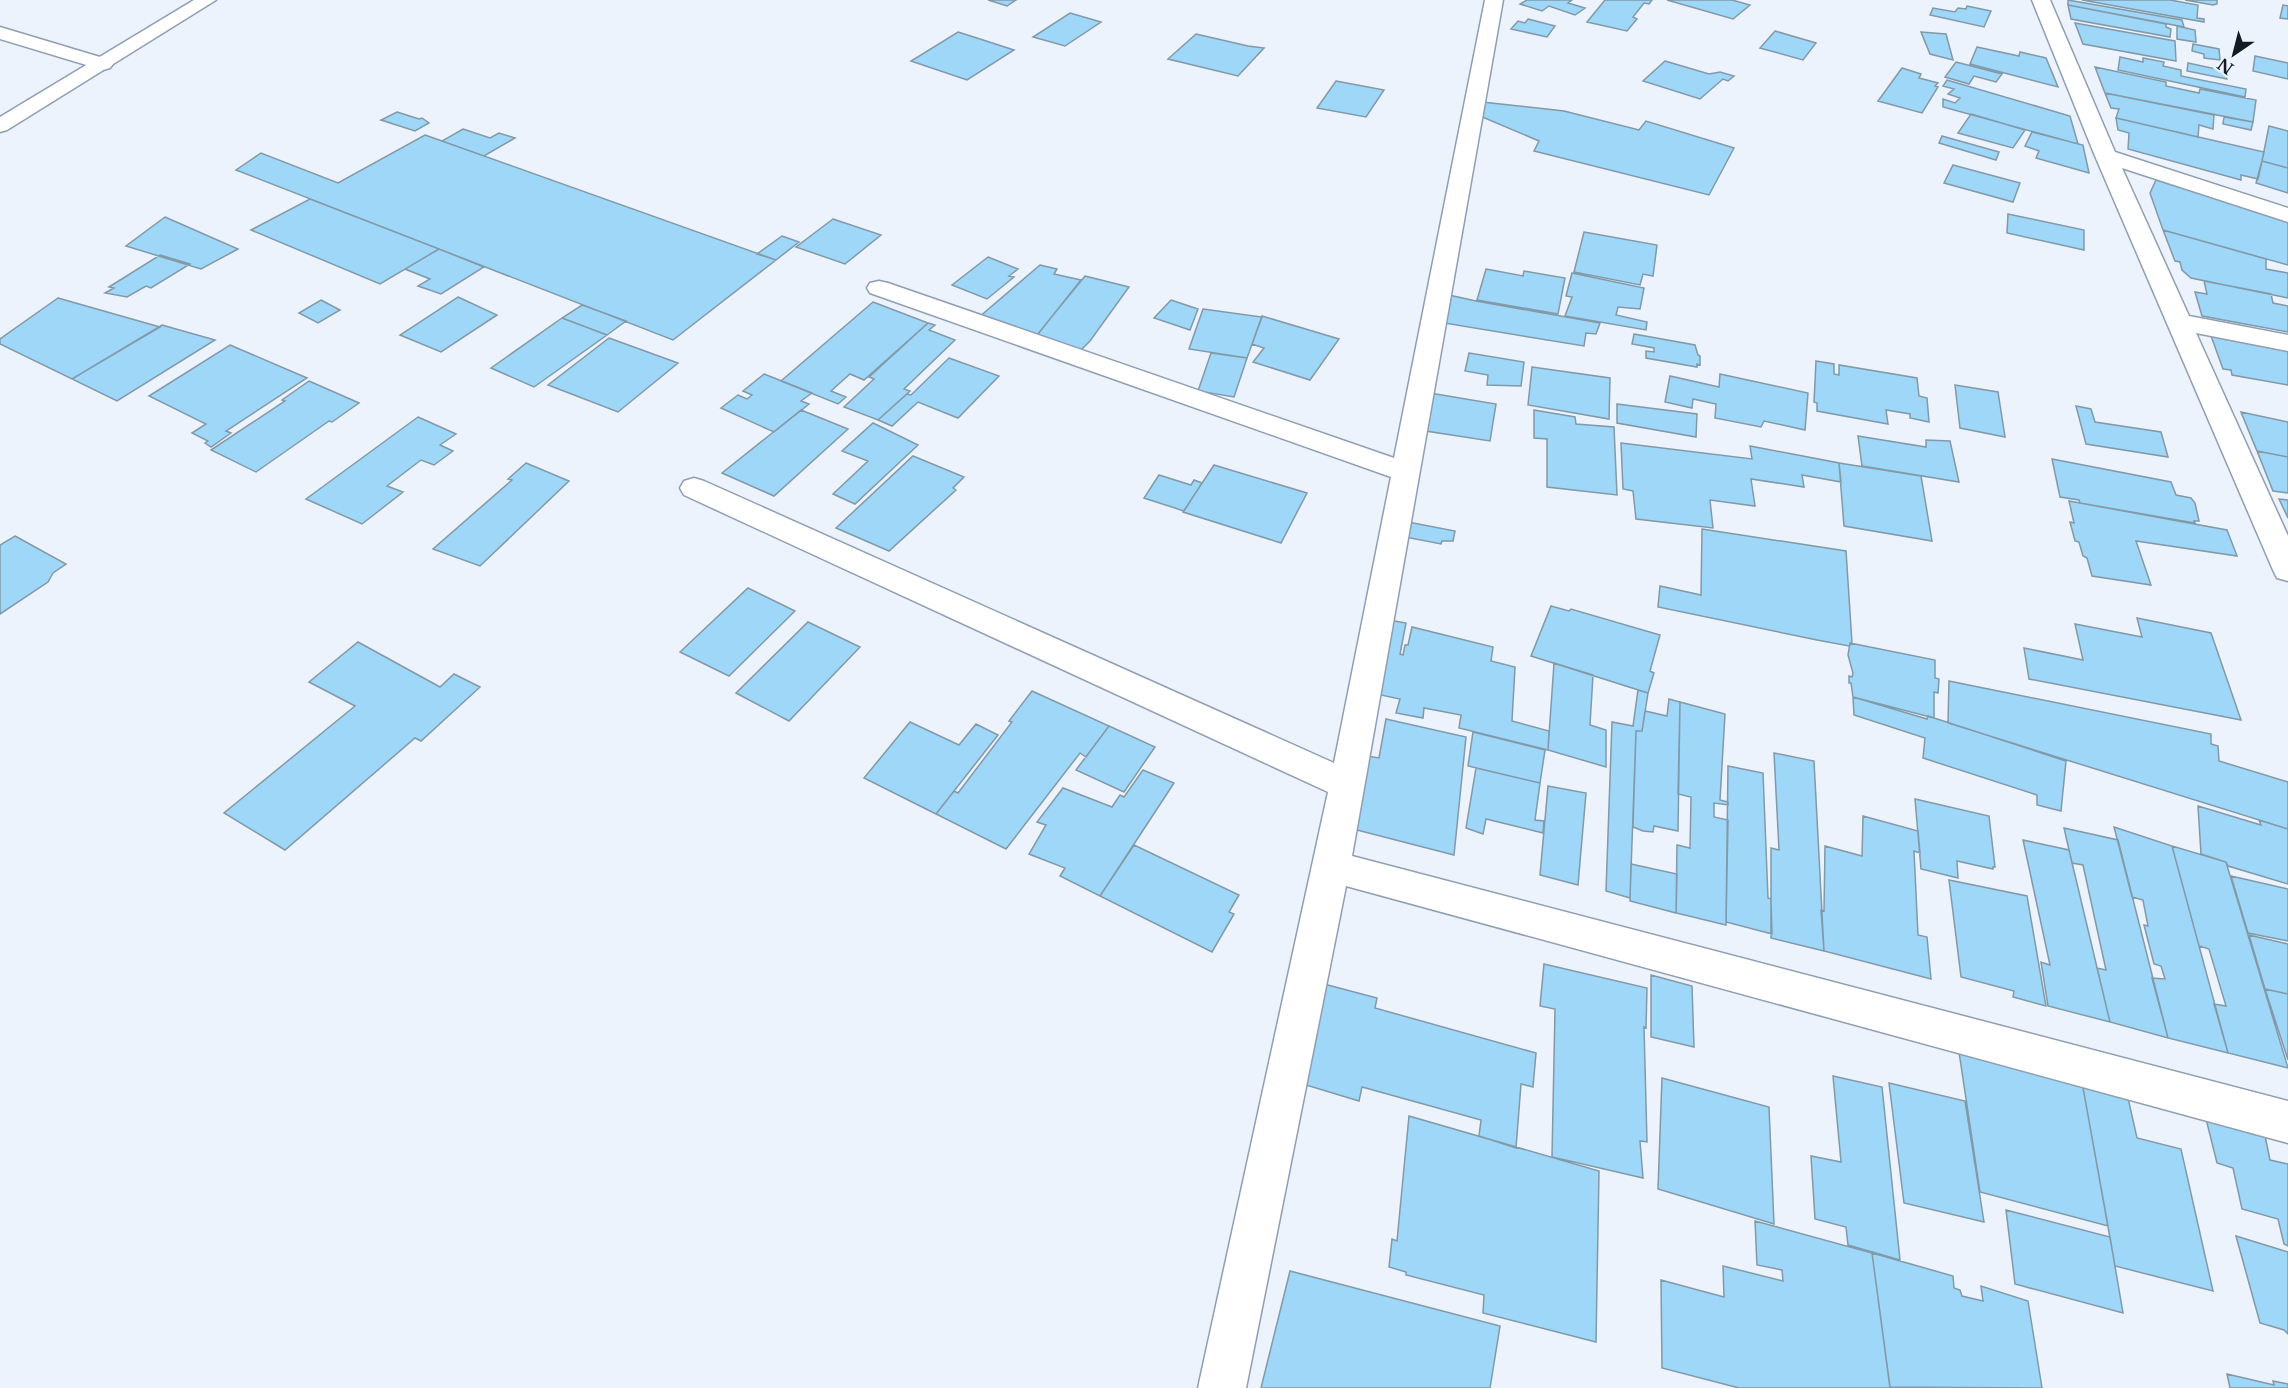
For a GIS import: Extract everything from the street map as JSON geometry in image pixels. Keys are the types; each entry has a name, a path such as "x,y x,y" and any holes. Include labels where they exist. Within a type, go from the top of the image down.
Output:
{"street":[{"path":"0,126 207,0"},
{"path":"1222,1388 1332,866 1494,0"},
{"path":"2041,0 2106,156 2288,570"},
{"path":"0,33 103,63"},
{"path":"2106,156 2288,215"},
{"path":"879,288 1405,472"},
{"path":"2179,322 2288,343"},
{"path":"694,488 1347,785"},
{"path":"1332,866 2288,1122"}],"building":[{"path":"988,0 1016,0 1007,6"},
{"path":"1527,0 1572,0 1568,3 1585,8 1575,15 1549,6 1542,11 1520,4"},
{"path":"1605,0 1652,0 1649,4 1644,3 1633,17 1637,19 1627,31 1587,22"},
{"path":"1667,0 1732,0 1750,5 1733,19"},
{"path":"2068,0 2182,20 2184,27 2068,5"},
{"path":"2082,0 2170,0 2198,5 2197,18 2204,19 2204,22"},
{"path":"2185,0 2217,0 2217,4 2213,5"},
{"path":"2068,5 2166,24 2166,27 2171,29 2170,37 2071,19"},
{"path":"2283,5 2288,6 2288,19 2280,18"},
{"path":"1967,6 1991,11 1984,27 1930,15 1933,8 1955,12 1958,8 1966,9"},
{"path":"1070,13 1101,22 1065,46 1033,37"},
{"path":"1528,19 1555,26 1547,37 1511,29 1518,21 1525,23"},
{"path":"2075,23 2175,41 2176,61 2083,44"},
{"path":"2177,26 2195,30 2196,42 2177,39"},
{"path":"1775,31 1816,43 1803,60 1760,48"},
{"path":"958,32 1014,50 967,80 911,61"},
{"path":"1921,32 1946,34 1953,60 1930,54"},
{"path":"1196,34 1264,48 1238,76 1168,59"},
{"path":"2193,44 2219,49 2220,60 2204,58 2204,54 2192,51"},
{"path":"1977,47 2019,56 2020,52 2046,58 2058,87 1970,64"},
{"path":"2255,56 2288,63 2288,79 2253,71"},
{"path":"2120,57 2143,62 2143,58 2164,62 2163,66 2181,70 2181,76 2246,89 2245,97 2118,70"},
{"path":"1665,61 1709,74 1720,72 1734,76 1728,81 1723,79 1700,99 1643,81"},
{"path":"1956,62 2002,74 1996,82 1974,76 1969,84 1945,77"},
{"path":"2188,63 2226,71 2227,79 2187,71"},
{"path":"2095,67 2166,82 2166,86 2199,93 2200,89 2256,100 2253,122 2105,93"},
{"path":"1902,68 1921,74 1919,78 1938,83 1935,86 1938,87 1922,113 1878,101"},
{"path":"1947,80 2070,116 2078,144 1943,107 1943,99 1955,103 1960,98 1948,94 1954,89 1943,86"},
{"path":"1336,81 1384,90 1366,117 1317,108"},
{"path":"2105,93 2214,115 2213,129 2199,125 2198,137 2116,118 2119,109 2111,108"},
{"path":"1482,102 1564,111 1639,130 1646,121 1734,148 1709,195 1534,151 1539,141 1480,116"},
{"path":"397,112 422,118 429,123 415,131 381,120"},
{"path":"1971,114 2025,130 2013,148 1958,133"},
{"path":"2224,117 2253,122 2251,130 2223,124"},
{"path":"2116,118 2264,152 2258,179 2241,175 2241,180 2128,149 2129,133 2118,130"},
{"path":"2269,126 2288,131 2288,168 2262,161"},
{"path":"463,129 490,138 499,133 515,138 484,156 442,141"},
{"path":"2032,132 2083,145 2089,173 2036,158 2039,151 2025,146"},
{"path":"425,135 776,260 673,340 236,170 261,153 338,183"},
{"path":"1942,136 1999,152 1996,160 1939,143"},
{"path":"2262,161 2288,168 2288,193 2256,183"},
{"path":"1953,165 2020,183 2013,202 1944,183"},
{"path":"2156,180 2288,219 2288,265 2163,230 2150,193"},
{"path":"310,199 439,249 380,284 251,230"},
{"path":"2008,214 2084,230 2084,250 2007,233"},
{"path":"165,217 238,249 201,269 126,246"},
{"path":"833,219 881,235 845,264 796,247"},
{"path":"2163,230 2266,259 2266,269 2288,273 2288,298 2191,278 2182,270 2180,262 2175,261"},
{"path":"1584,232 1657,245 1653,276 1643,274 1640,285 1574,272"},
{"path":"782,236 799,242 776,260 757,254"},
{"path":"439,249 484,267 441,294 418,286 430,279 405,269"},
{"path":"160,255 190,264 151,288 146,286 127,297 105,293 114,288 109,287"},
{"path":"988,257 1018,269 1009,276 1014,277 987,299 952,285"},
{"path":"1040,265 1057,269 1054,274 1081,280 1034,339 978,318"},
{"path":"1486,269 1523,276 1524,271 1565,278 1558,314 1477,300"},
{"path":"1572,273 1644,288 1640,309 1618,307 1616,315 1647,322 1646,330 1565,316 1572,297 1566,296"},
{"path":"1085,276 1129,287 1090,341 1077,354 1032,341"},
{"path":"2204,281 2271,294 2273,303 2288,306 2288,332 2202,316 2195,292 2207,294"},
{"path":"1449,295 1600,323 1596,334 1586,333 1584,346 1444,323"},
{"path":"458,297 497,315 441,352 400,335"},
{"path":"58,298 160,327 72,379 0,344 0,339"},
{"path":"321,300 340,310 318,323 299,313"},
{"path":"1171,300 1198,309 1190,330 1154,318"},
{"path":"873,302 928,323 864,380 850,374 831,391 846,397 838,404 781,381"},
{"path":"582,305 626,321 607,335 562,318"},
{"path":"1203,309 1262,317 1247,358 1189,349"},
{"path":"1262,316 1339,339 1310,380 1253,362 1264,348 1252,344"},
{"path":"562,318 607,335 534,387 491,368"},
{"path":"928,323 935,325 929,330 955,340 904,389 910,391 878,420 844,407 874,379 869,377"},
{"path":"162,325 215,340 117,401 72,379"},
{"path":"2210,333 2288,348 2288,385 2232,375 2231,370 2223,369"},
{"path":"1634,334 1695,345 1700,356 1700,365 1697,364 1697,367 1646,358 1646,351 1654,352 1654,348 1632,344"},
{"path":"609,338 678,363 618,412 548,385"},
{"path":"230,345 307,378 226,431 231,433 211,447 205,443 208,441 192,433 206,424 149,396"},
{"path":"1211,353 1247,358 1234,397 1198,391"},
{"path":"1469,353 1524,362 1521,386 1487,385 1488,375 1465,371"},
{"path":"949,358 999,376 958,418 918,402 892,426 878,420 907,394 911,395"},
{"path":"1816,361 1834,364 1834,374 1839,375 1839,365 1917,378 1919,396 1927,398 1929,422 1910,418 1910,414 1886,410 1888,424 1817,411 1817,403 1814,402"},
{"path":"1532,367 1610,378 1609,419 1528,405"},
{"path":"764,374 812,393 801,401 809,404 774,432 721,408 738,395 747,399 752,395 743,391"},
{"path":"1720,374 1808,393 1805,430 1764,421 1761,427 1715,418 1716,404 1693,399 1692,408 1665,402 1670,376 1719,387"},
{"path":"309,381 359,403 256,472 211,450 285,401 282,400"},
{"path":"1955,385 1998,392 2005,437 1960,428"},
{"path":"1430,393 1496,404 1490,441 1426,431"},
{"path":"1617,404 1697,414 1696,437 1617,423"},
{"path":"2076,406 2091,409 2095,422 2161,432 2168,457 2086,444"},
{"path":"801,410 848,429 774,496 722,473"},
{"path":"1534,410 1575,417 1576,424 1614,427 1617,495 1547,487 1547,439 1534,438"},
{"path":"2241,412 2288,422 2288,457 2257,451"},
{"path":"418,417 456,434 440,445 453,451 434,465 421,460 387,486 403,492 362,524 306,499"},
{"path":"873,423 918,445 855,504 833,494 868,461 842,451"},
{"path":"1858,436 1926,447 1926,440 1950,441 1959,482 1862,466"},
{"path":"1621,443 1752,459 1750,446 1839,463 1841,482 1802,475 1804,487 1751,479 1755,506 1710,500 1713,528 1636,519 1633,491 1623,489"},
{"path":"2257,451 2288,457 2288,493 2273,491"},
{"path":"913,456 964,477 953,488 956,490 889,551 836,528"},
{"path":"2052,459 2171,482 2176,495 2191,498 2195,503 2199,521 2194,521 2195,523 2183,521 2080,503 2079,500 2060,497"},
{"path":"526,463 569,481 480,566 433,549 512,480 508,479"},
{"path":"1839,463 1921,476 1932,541 1844,526"},
{"path":"1214,465 1307,493 1281,543 1183,512"},
{"path":"1159,475 1191,485 1194,480 1202,483 1184,511 1144,498"},
{"path":"2279,499 2288,500 2288,518"},
{"path":"2069,501 2227,530 2237,556 2136,541 2151,585 2092,576 2087,558 2083,556 2079,542 2075,541 2070,522 2074,523"},
{"path":"1408,522 1455,531 1453,541 1442,541 1441,544 1405,537"},
{"path":"1702,529 1846,551 1852,643 1849,646 1658,607 1660,586 1701,595"},
{"path":"15,536 66,564 53,573 48,582 0,614 0,545"},
{"path":"748,588 795,611 729,676 680,652"},
{"path":"1551,606 1569,611 1571,609 1660,635 1650,671 1654,673 1648,693 1531,656"},
{"path":"2137,618 2211,633 2241,720 2029,679 2024,648 2083,660 2075,624 2142,637"},
{"path":"1389,620 1406,623 1400,654 1403,655 1412,627 1493,647 1491,661 1515,667 1512,721 1549,731 1548,750 1459,728 1461,715 1424,708 1423,718 1396,713 1400,699 1376,694"},
{"path":"808,622 860,647 789,721 736,693"},
{"path":"358,642 440,687 454,674 480,687 421,741 415,738 285,850 224,813 355,706 309,682"},
{"path":"1850,643 1935,660 1935,678 1939,679 1938,693 1934,692 1934,718 1853,697 1851,683 1849,683 1849,676 1852,677 1853,673 1848,655"},
{"path":"1554,663 1593,675 1590,725 1606,730 1606,767 1548,750"},
{"path":"1949,681 2211,734 2211,744 2218,746 2219,761 2288,782 2288,829 1948,723"},
{"path":"1638,690 1648,693 1642,731 1636,731 1630,898 1606,891 1612,722 1633,726"},
{"path":"1032,691 1109,726 1086,757 1080,753 1006,849 936,814 954,791 958,793 1012,722 1009,721"},
{"path":"1853,697 1927,719 1928,716 2066,761 2061,811 2037,805 2037,795 1923,758 1925,738 1854,715"},
{"path":"1669,699 1680,702 1678,831 1654,826 1653,832 1643,831 1633,827 1636,731 1642,731 1645,711 1667,716"},
{"path":"1680,702 1725,714 1720,800 1728,802 1728,805 1714,803 1714,817 1728,820 1726,925 1676,913 1677,845 1690,848 1691,797 1678,794"},
{"path":"1386,719 1466,737 1454,855 1349,828 1362,755 1379,758"},
{"path":"910,722 959,745 976,724 998,735 936,814 864,778"},
{"path":"1109,726 1155,747 1124,792 1076,770"},
{"path":"1473,732 1545,750 1540,783 1468,766"},
{"path":"1774,753 1814,761 1824,951 1771,938 1771,848 1779,850"},
{"path":"1728,766 1763,773 1768,898 1771,899 1772,934 1726,922"},
{"path":"1476,768 1540,783 1535,820 1544,821 1543,833 1486,819 1483,834 1466,828"},
{"path":"1143,770 1174,783 1100,896 1060,876 1065,868 1029,854 1046,825 1037,822 1063,788 1112,807 1120,795 1124,797"},
{"path":"1548,786 1586,793 1578,885 1540,875"},
{"path":"1915,799 1989,816 1995,867 1993,869 1957,861 1958,878 1921,869"},
{"path":"2198,806 2261,825 2259,820 2288,829 2288,884 2228,866 2226,862 2201,854"},
{"path":"1863,816 1918,831 1920,853 1914,851 1918,935 1927,937 1931,979 1824,951 1821,910 1824,911 1825,846 1862,856"},
{"path":"2114,827 2172,846 2228,1053 2168,1038 2152,978 2165,979 2161,966 2154,964 2144,925 2148,926 2143,900 2132,897"},
{"path":"2064,828 2118,840 2168,1038 2110,1022 2097,968 2106,970 2083,865 2072,863"},
{"path":"2023,840 2069,850 2110,1022 2048,1006 2041,962 2050,965"},
{"path":"1134,845 1239,895 1229,912 1234,914 1212,952 1100,896"},
{"path":"2172,846 2226,862 2288,1068 2228,1053 2214,1004 2226,1006 2209,949 2199,946"},
{"path":"1631,864 1677,874 1676,913 1630,901"},
{"path":"2231,876 2288,889 2288,941 2248,933"},
{"path":"1949,880 2027,896 2046,1006 2013,997 2014,991 1961,977"},
{"path":"2249,935 2288,944 2288,994 2265,989"},
{"path":"1544,964 1647,988 1646,1028 1644,1027 1647,1142 1640,1141 1643,1178 1552,1157 1555,1009 1540,1006"},
{"path":"1651,975 1692,986 1694,1047 1651,1037"},
{"path":"1324,984 1377,998 1375,1008 1536,1053 1533,1087 1521,1084 1516,1148 1479,1136 1481,1120 1362,1087 1359,1101 1306,1085"},
{"path":"2265,989 2288,994 2288,1060"},
{"path":"1959,1052 2082,1082 2108,1226 1980,1192"},
{"path":"1833,1076 1882,1087 1900,1260 1848,1245 1846,1227 1815,1219 1811,1156 1841,1162"},
{"path":"1662,1078 1769,1107 1774,1224 1658,1189"},
{"path":"2082,1082 2128,1098 2137,1138 2181,1149 2213,1291 2115,1266"},
{"path":"1889,1083 1965,1101 1984,1222 1904,1203"},
{"path":"1409,1116 1599,1171 1596,1342 1483,1313 1484,1295 1406,1275 1406,1272 1389,1267 1392,1239 1397,1241"},
{"path":"2206,1119 2264,1131 2270,1160 2288,1164 2288,1246 2284,1244 2278,1219 2242,1209 2233,1168 2217,1163"},
{"path":"2006,1210 2110,1237 2123,1313 2015,1284"},
{"path":"1755,1221 1872,1253 1890,1388 1739,1388 1662,1368 1661,1280 1724,1297 1723,1266 1783,1281 1782,1270 1757,1265"},
{"path":"2236,1236 2288,1252 2288,1334 2284,1330 2260,1323"},
{"path":"1872,1253 1953,1276 1954,1288 1960,1290 1962,1296 1983,1301 1981,1286 2028,1301 2042,1388 1890,1387"},
{"path":"1290,1271 1500,1326 1490,1388 1261,1388"},
{"path":"2227,1374 2274,1385 2273,1381 2288,1384 2288,1388 2230,1388"}]}
